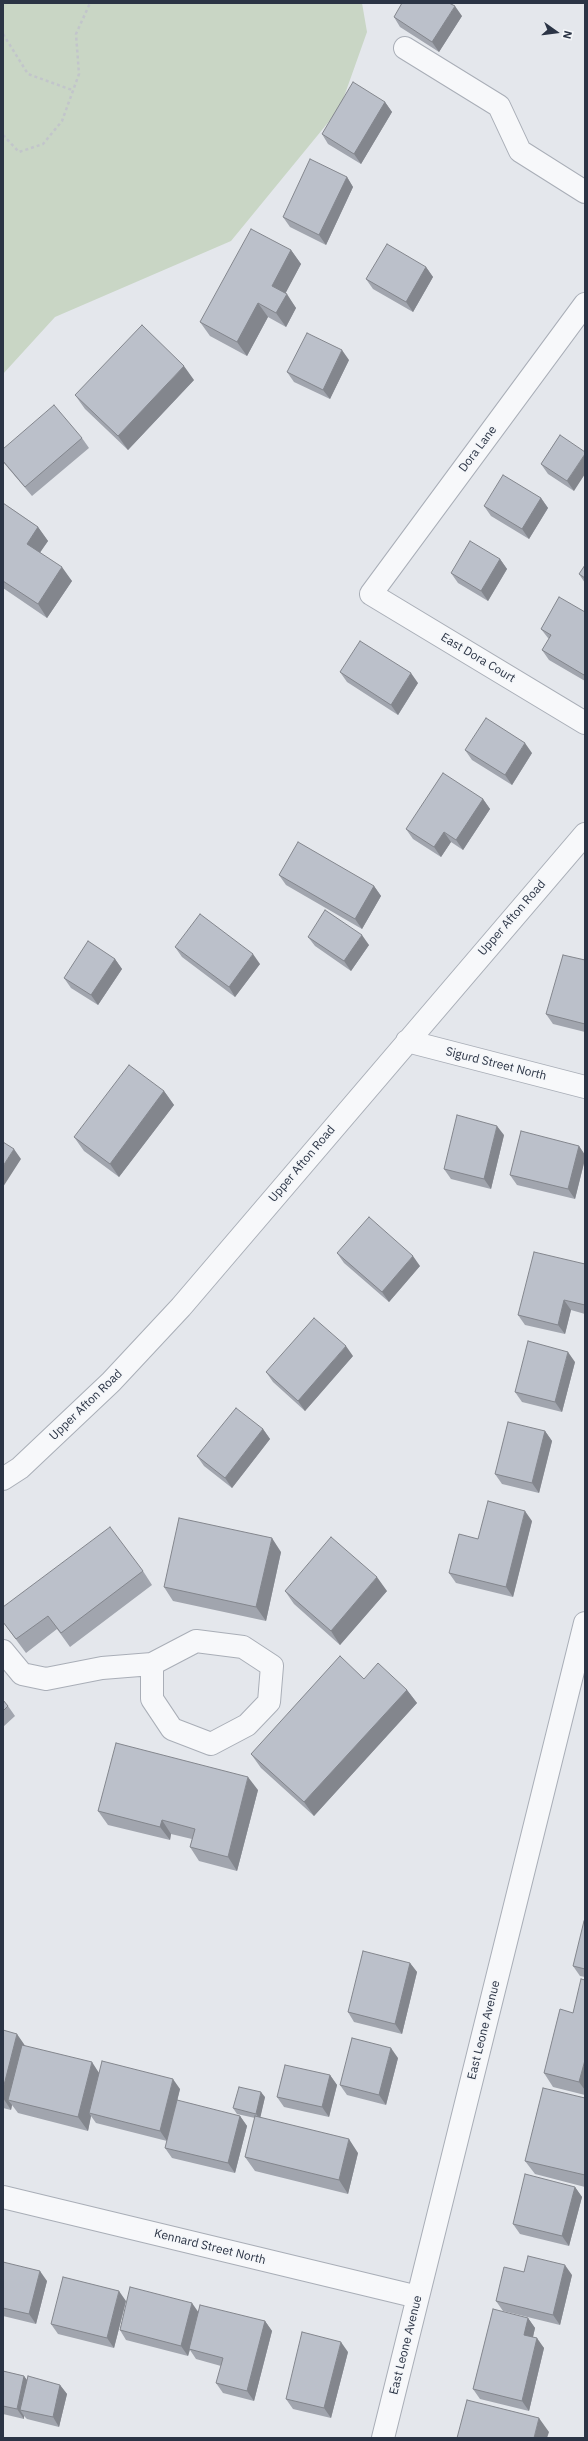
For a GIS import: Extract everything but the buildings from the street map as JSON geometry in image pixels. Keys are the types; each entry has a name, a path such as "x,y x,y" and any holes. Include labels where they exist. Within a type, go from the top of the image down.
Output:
{"street":[{"path":"405,48 499,106 520,151 585,192"},
{"name":"Dora Lane","path":"371,594 585,304"},
{"name":"East Dora Court","path":"371,594 585,723"},
{"name":"Upper Afton Road","path":"3,1479 20,1468 111,1382 175,1313 585,834"},
{"name":"Sigurd Street North","path":"407,1041 585,1087"},
{"name":"East Leone Avenue","path":"383,2438 585,1623"},
{"path":"3,1651 22,1674 33,1678 46,1679 102,1668 152,1664 196,1641 243,1646 272,1666 269,1702 247,1725 211,1744 172,1729 152,1699 152,1664"},
{"name":"Kennard Street North","path":"3,2197 418,2297"}],"path":[{"path":"3,135 19,152 43,144 62,121 79,74 76,34 90,3"},
{"path":"3,34 28,74 72,90"}],"green space":[{"path":"3,3 362,3 367,32 340,108 231,241 55,317 3,374"}]}
